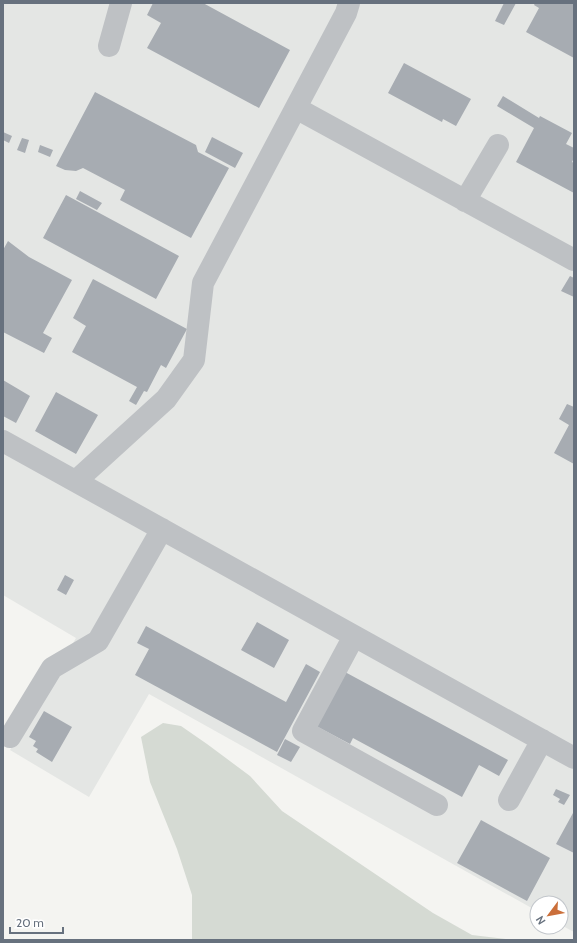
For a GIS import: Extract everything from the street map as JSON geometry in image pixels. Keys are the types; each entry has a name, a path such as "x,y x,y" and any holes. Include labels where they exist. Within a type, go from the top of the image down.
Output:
{"lane":[{"path":"109,46 121,3"},
{"path":"76,481 166,399 194,360 203,283 346,13 349,3"},
{"path":"296,108 574,260"},
{"path":"465,201 498,145"},
{"path":"3,440 574,758"},
{"path":"10,737 52,668 98,641 162,529"},
{"path":"354,636 303,731 437,805"},
{"path":"509,800 542,740"}],"shaded area":[{"path":"3,3 574,3 574,932 569,929 569,895 529,895 529,907 149,694 89,797 10,750 76,638 3,595"},
{"path":"163,723 181,726 207,744 250,776 282,811 433,913 472,935 515,940 192,940 192,895 177,849 150,782 141,737"}],"building":[{"path":"153,3 203,3 290,50 259,108 147,48 161,23 147,15"},
{"path":"504,3 516,3 504,25 495,21"},
{"path":"535,3 574,3 574,58 526,32 539,8 534,5"},
{"path":"404,63 471,99 456,126 443,119 442,122 388,93"},
{"path":"95,92 196,145 198,152 229,168 191,238 120,200 125,190 83,168 76,171 65,170 56,166"},
{"path":"503,96 539,118 540,116 572,133 566,144 574,148 574,158 572,162 574,163 574,193 516,162 534,128 497,106"},
{"path":"3,132 12,136 9,143 3,140"},
{"path":"212,137 243,153 235,168 205,152"},
{"path":"22,138 29,140 25,153 17,150"},
{"path":"40,145 53,150 50,157 38,152"},
{"path":"80,191 102,203 97,210 76,199"},
{"path":"66,195 179,256 156,299 43,238"},
{"path":"8,241 29,257 72,280 43,333 52,338 44,353 3,332 3,250"},
{"path":"570,276 574,278 574,297 561,291"},
{"path":"93,279 187,329 166,368 161,365 147,392 144,391 136,405 129,401 137,387 72,352 86,326 73,318"},
{"path":"3,380 30,396 16,423 3,416"},
{"path":"56,392 98,415 76,454 35,431"},
{"path":"567,404 574,407 574,464 554,453 569,425 559,419"},
{"path":"65,575 74,580 66,595 57,590"},
{"path":"257,622 289,640 274,668 241,650"},
{"path":"146,626 286,702 306,664 320,672 277,752 135,675 149,649 137,643"},
{"path":"345,672 508,760 499,776 479,765 462,797 353,738 350,744 316,726"},
{"path":"44,711 72,727 52,762 36,752 38,749 33,746 36,741 29,737"},
{"path":"285,739 300,747 291,762 277,755"},
{"path":"556,789 570,795 564,805 558,802 560,799 553,795"},
{"path":"573,813 574,814 574,853 556,844"},
{"path":"481,820 550,858 527,901 457,863"}]}
